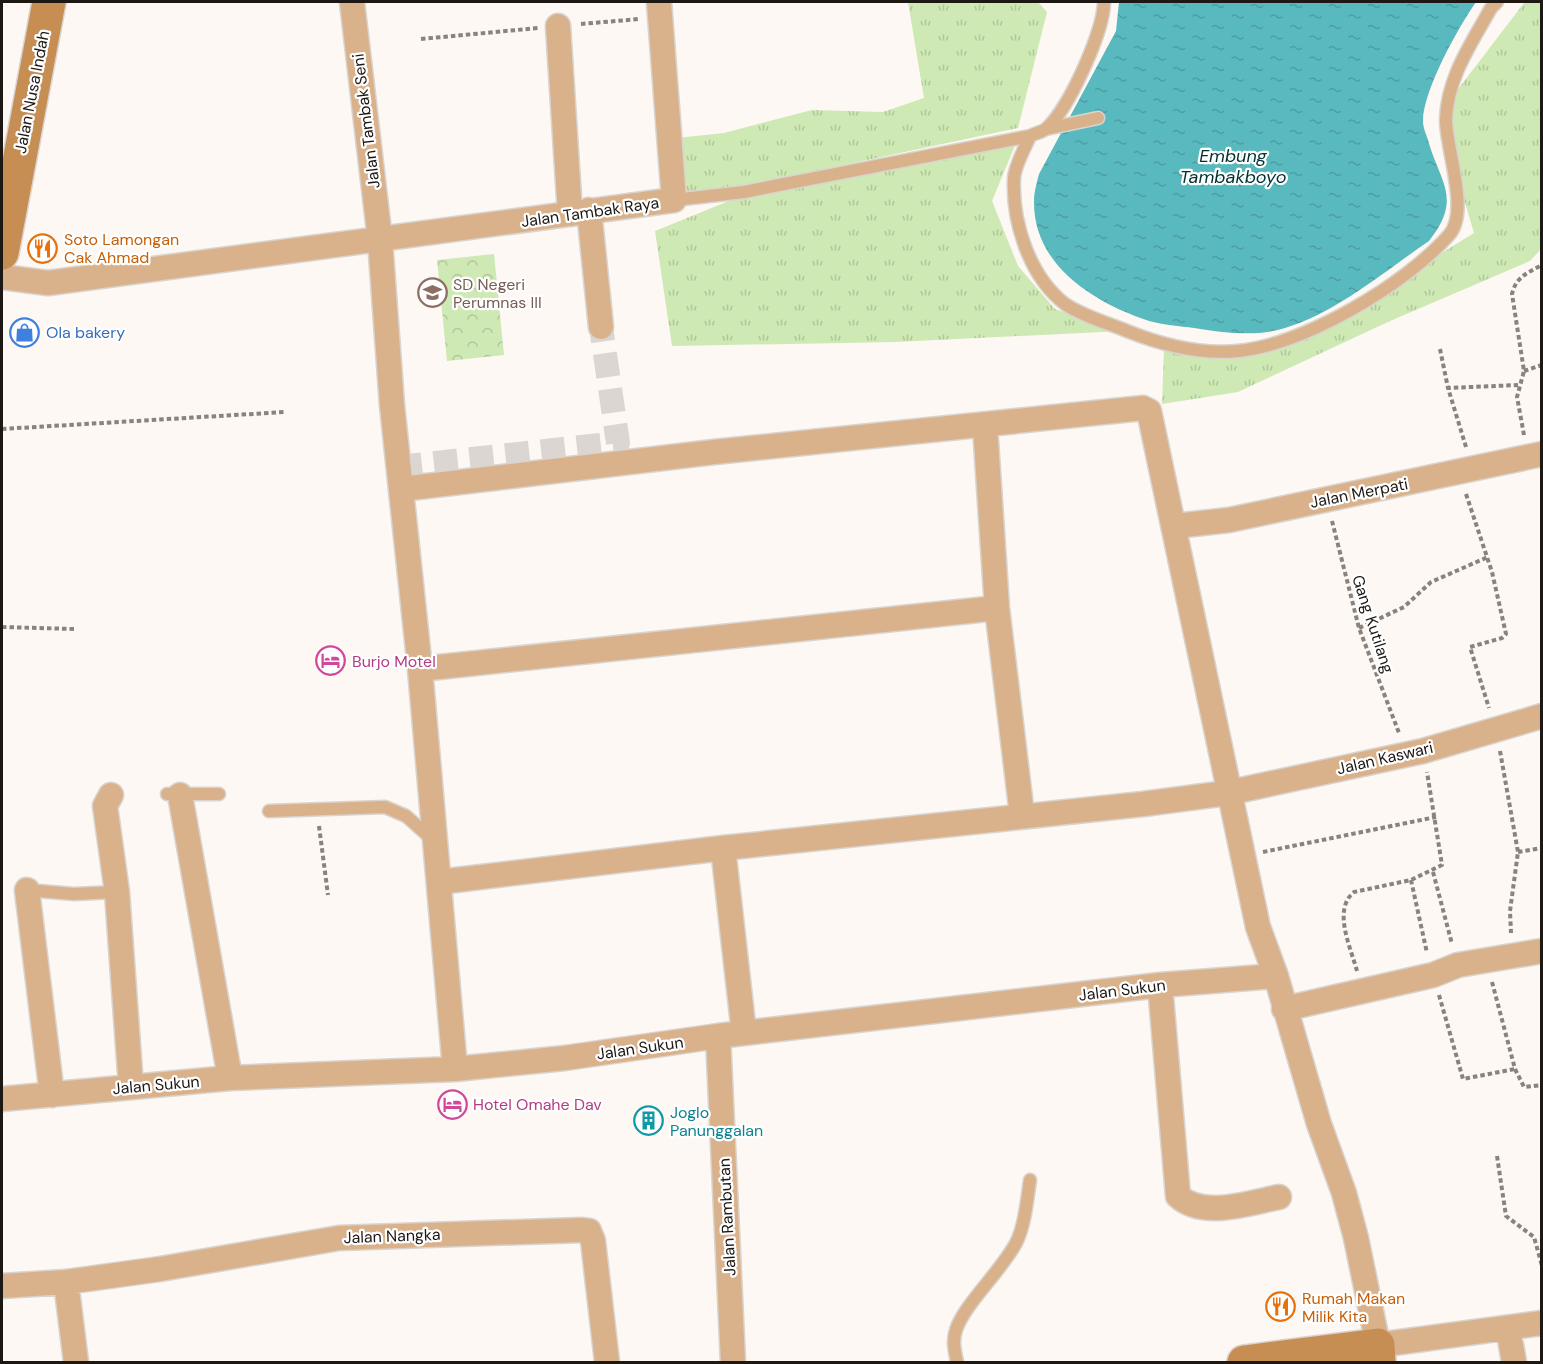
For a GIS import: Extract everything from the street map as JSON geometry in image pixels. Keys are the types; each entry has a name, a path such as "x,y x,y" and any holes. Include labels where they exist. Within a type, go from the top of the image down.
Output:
{"main road":[{"name":"Jalan Nusa Indah","path":"2,253 49,2"},
{"path":"1244,1362 1378,1354"}],"street":[{"name":"Jalan Tambak Seni","path":"352,2 380,240 455,1069"},
{"name":"Jalan Tambak Raya","path":"2,277 48,283 674,200 659,2"},
{"path":"558,26 579,212 601,327"},
{"path":"401,489 714,453 1146,409 1151,414 1227,793 1258,927 1276,976 1319,1124 1344,1193 1378,1354 1542,1323"},
{"path":"985,426 997,608 1022,815"},
{"name":"Jalan Merpati","path":"1174,526 1229,520 1535,455"},
{"path":"420,669 997,608"},
{"name":"Jalan Kaswari","path":"439,882 723,848 1143,804 1227,793 1415,752 1542,716"},
{"path":"174,794 230,1078"},
{"path":"111,795 105,806 117,892 131,1087"},
{"path":"723,848 744,1033"},
{"path":"27,890 52,1095"},
{"path":"1284,1009 1433,975 1458,966 1542,951"},
{"name":"Jalan Sukun","path":"2,1099 230,1078 455,1069 627,1051 718,1036 1160,984 1276,976"},
{"path":"1160,984 1178,1196 1186,1203 1227,1208 1279,1197"},
{"name":"Jalan Rambutan","path":"718,1036 734,1362"},
{"name":"Jalan Nangka","path":"66,1281 160,1269 339,1238 589,1231 593,1241 607,1362"},
{"path":"2,1286 66,1281 76,1362"},
{"path":"1508,1328 1514,1362"}],"lane":[{"path":"1046,129 1062,110 1093,47 1104,17 1104,2"},
{"path":"1030,136 1014,176 1017,212 1029,259 1043,281 1066,304 1155,342 1203,351 1239,351 1275,341 1326,324 1382,290 1428,255 1451,233 1458,202 1446,122 1448,94 1459,65 1491,8 1497,2"},
{"path":"674,200 744,192 1030,136 1046,129 1098,118"},
{"path":"174,794 219,794"},
{"path":"269,811 385,807 406,816 436,842"},
{"path":"27,890 74,894 117,892"},
{"path":"957,1362 955,1331 962,1317 1016,1242 1026,1209 1030,1180"}],"path":[{"path":"1535,455 1518,407 1518,385 1524,371 1512,294 1514,283 1542,266"},
{"path":"1440,349 1466,471 1506,636 1470,648 1496,728 1518,852 1510,911 1512,957"},
{"path":"1524,371 1542,365"},
{"path":"1448,388 1518,385"},
{"path":"2,429 285,412"},
{"name":"Gang Kutilang","path":"1330,498 1333,530 1359,628 1415,752 1436,817 1442,859 1440,869 1433,872"},
{"path":"1359,628 1404,607 1431,582 1488,557"},
{"path":"2,627 74,629"},
{"path":"317,810 328,895"},
{"path":"1242,856 1436,817"},
{"path":"1518,852 1542,848"},
{"path":"1361,991 1343,915 1344,905 1354,892 1411,880 1433,872 1458,966"},
{"path":"1487,961 1515,1069 1524,1087 1542,1085"},
{"path":"1463,1079 1515,1069"},
{"path":"1497,1156 1506,1216 1534,1237 1542,1266"}],"green space":[{"path":"908,2 1038,2 1047,12 1018,128 744,186 682,194 677,138 724,133 812,110 883,112 924,98"},
{"path":"1541,2 1542,248 1530,261 1390,321 1238,392 1162,404 1164,349 1231,351 1338,317 1474,233 1439,114 1524,3"},
{"path":"1016,143 992,201 1018,266 1055,309 1123,331 895,342 672,346 655,231 746,194"},
{"path":"494,254 504,355 447,361 437,260"}],"water":[{"name":"Embung Tambakboyo","path":"1119,2 1476,2 1443,60 1424,109 1424,126 1443,180 1447,201 1445,213 1429,241 1341,302 1304,321 1274,331 1228,333 1149,321 1108,304 1071,279 1044,245 1036,224 1035,191 1039,174 1116,31"}],"tunnel":[{"path":"398,467 618,443 601,327"}],"place":[{"name":"Soto Lamongan Cak Ahmad","path":"43,248"},
{"name":"SD Negeri Perumnas III","path":"432,293"},
{"name":"Ola bakery","path":"25,332"},
{"name":"Burjo Motel","path":"331,661"},
{"name":"Hotel Omahe Dav","path":"452,1104"},
{"name":"Joglo Panunggalan","path":"649,1121"},
{"name":"Rumah Makan Milik Kita","path":"1281,1307"}]}
